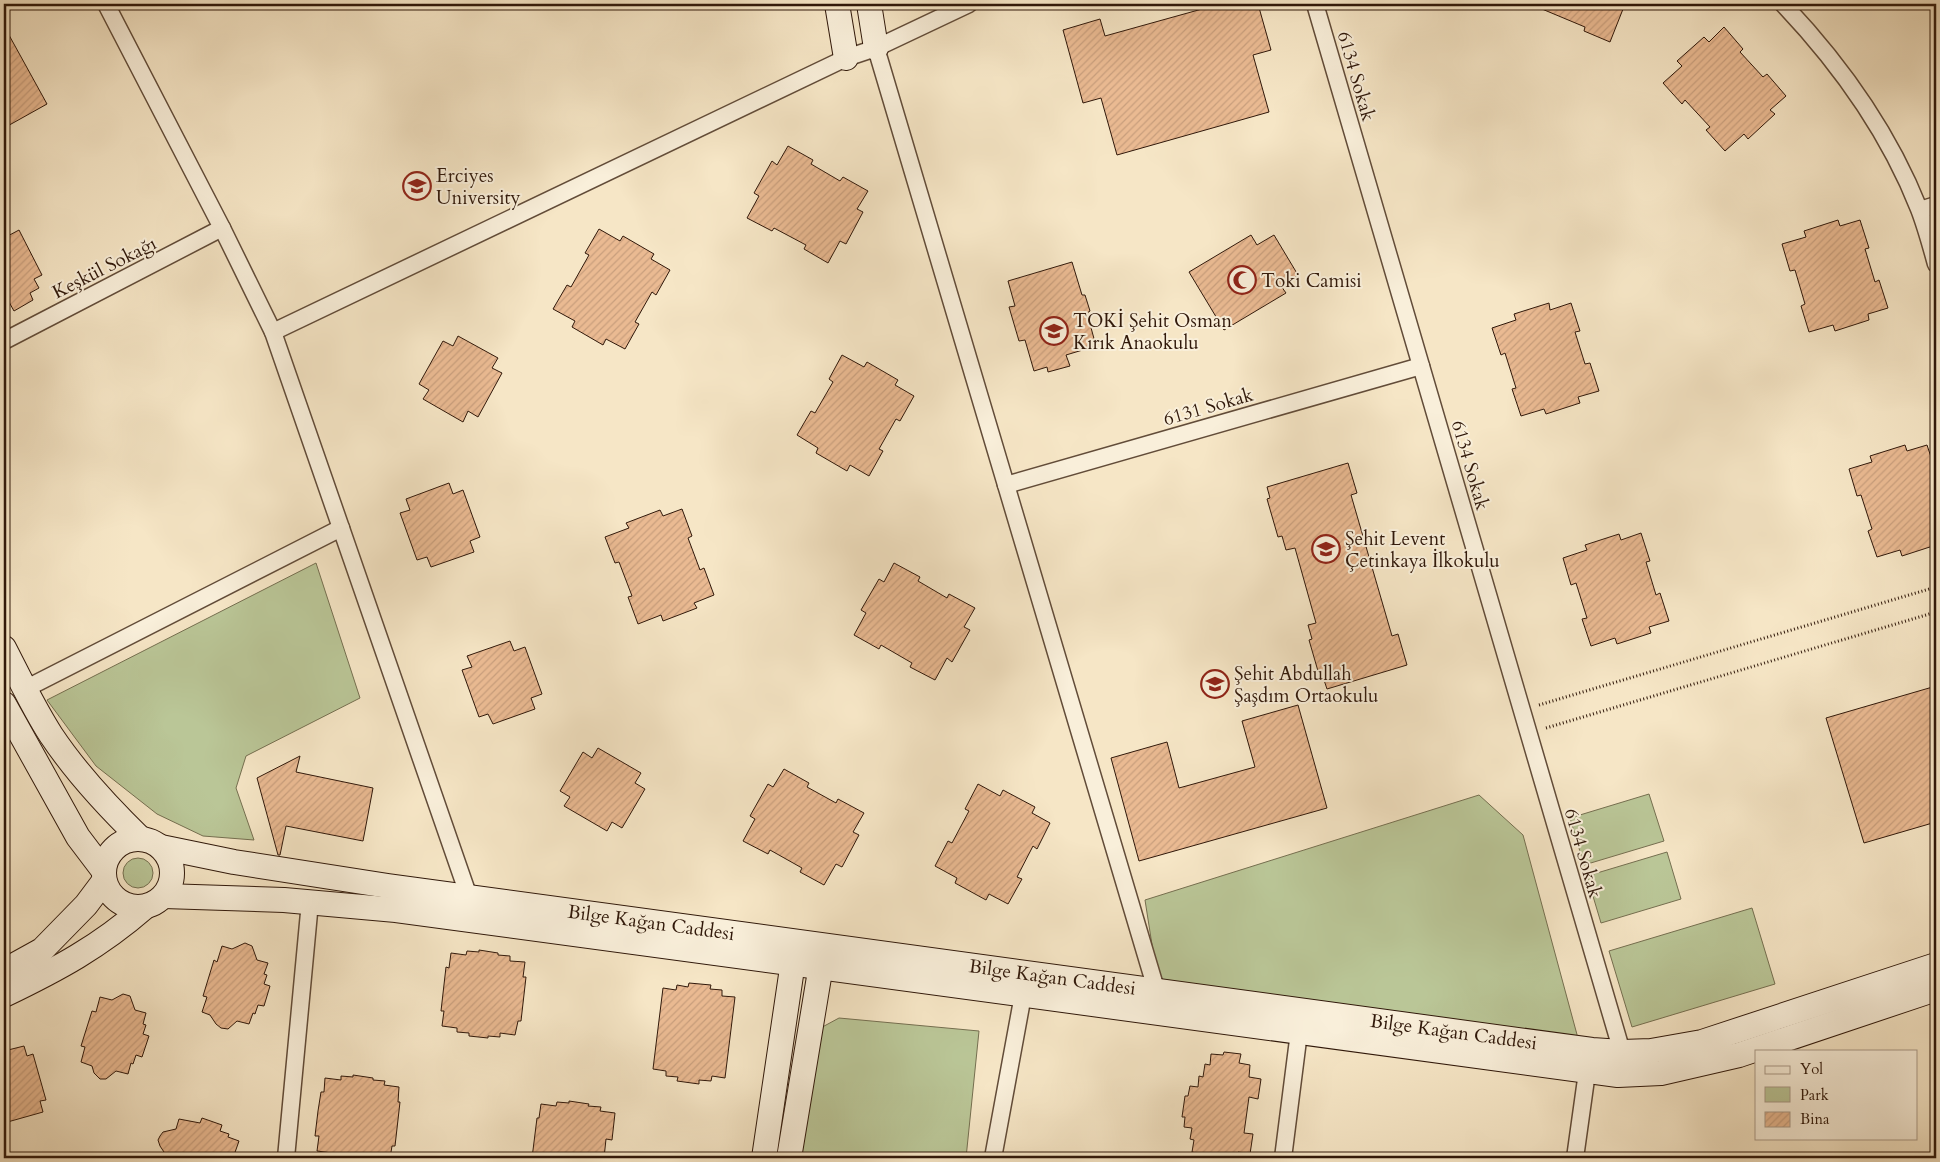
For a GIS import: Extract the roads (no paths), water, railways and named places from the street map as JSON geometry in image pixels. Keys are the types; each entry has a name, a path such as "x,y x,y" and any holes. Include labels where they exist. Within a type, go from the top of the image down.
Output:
{"street":[{"path":"106,4 222,228 273,332 469,897"},
{"path":"837,4 846,58"},
{"path":"868,4 876,48 1156,989"},
{"path":"273,332 846,58 876,48 969,4"},
{"name":"6134 Sokak","path":"1315,4 1622,1052"},
{"path":"1782,4 1821,46 1868,112 1887,144 1920,210 1936,264"},
{"path":"1920,210 1936,205"},
{"name":"Keşkül Sokağı","path":"4,341 222,228"},
{"name":"6131 Sokak","path":"1006,485 1421,366"},
{"path":"25,689 341,528"},
{"path":"4,648 25,689 72,765 116,816 168,856 172,866 172,877 169,887 154,902 98,945 68,963 4,995"},
{"path":"4,704 78,837 104,875 108,891 115,899 129,906 154,902"},
{"path":"4,971 42,950 86,905 104,875 106,859 120,843 130,839 151,843"},
{"name":"Bilge Kağan Caddesi","path":"151,843 234,862 469,897 822,957 1023,995 1618,1075 1640,1075 1682,1069 1738,1054 1936,989"},
{"name":"Bilge Kağan Caddesi","path":"154,902 310,902 794,953"},
{"path":"286,1158 310,902"},
{"path":"764,1158 794,953"},
{"path":"789,1158 822,957"},
{"name":"Bilge Kağan Caddesi","path":"822,957 1156,989 1592,1050 1622,1052 1651,1051 1702,1042 1936,966"},
{"path":"993,1158 1023,995"},
{"path":"1283,1158 1299,1032"},
{"path":"1575,1158 1588,1072"}],"place":[{"name":"Erciyes University","path":"417,186"},
{"name":"Toki Camisi","path":"1242,280"},
{"name":"TOKİ Şehit Osman Kırık Anaokulu","path":"1054,331"},
{"name":"Şehit Levent Çetinkaya İlkokulu","path":"1326,549"},
{"name":"Şehit Abdullah Şaşdım Ortaokulu","path":"1215,684"}]}
